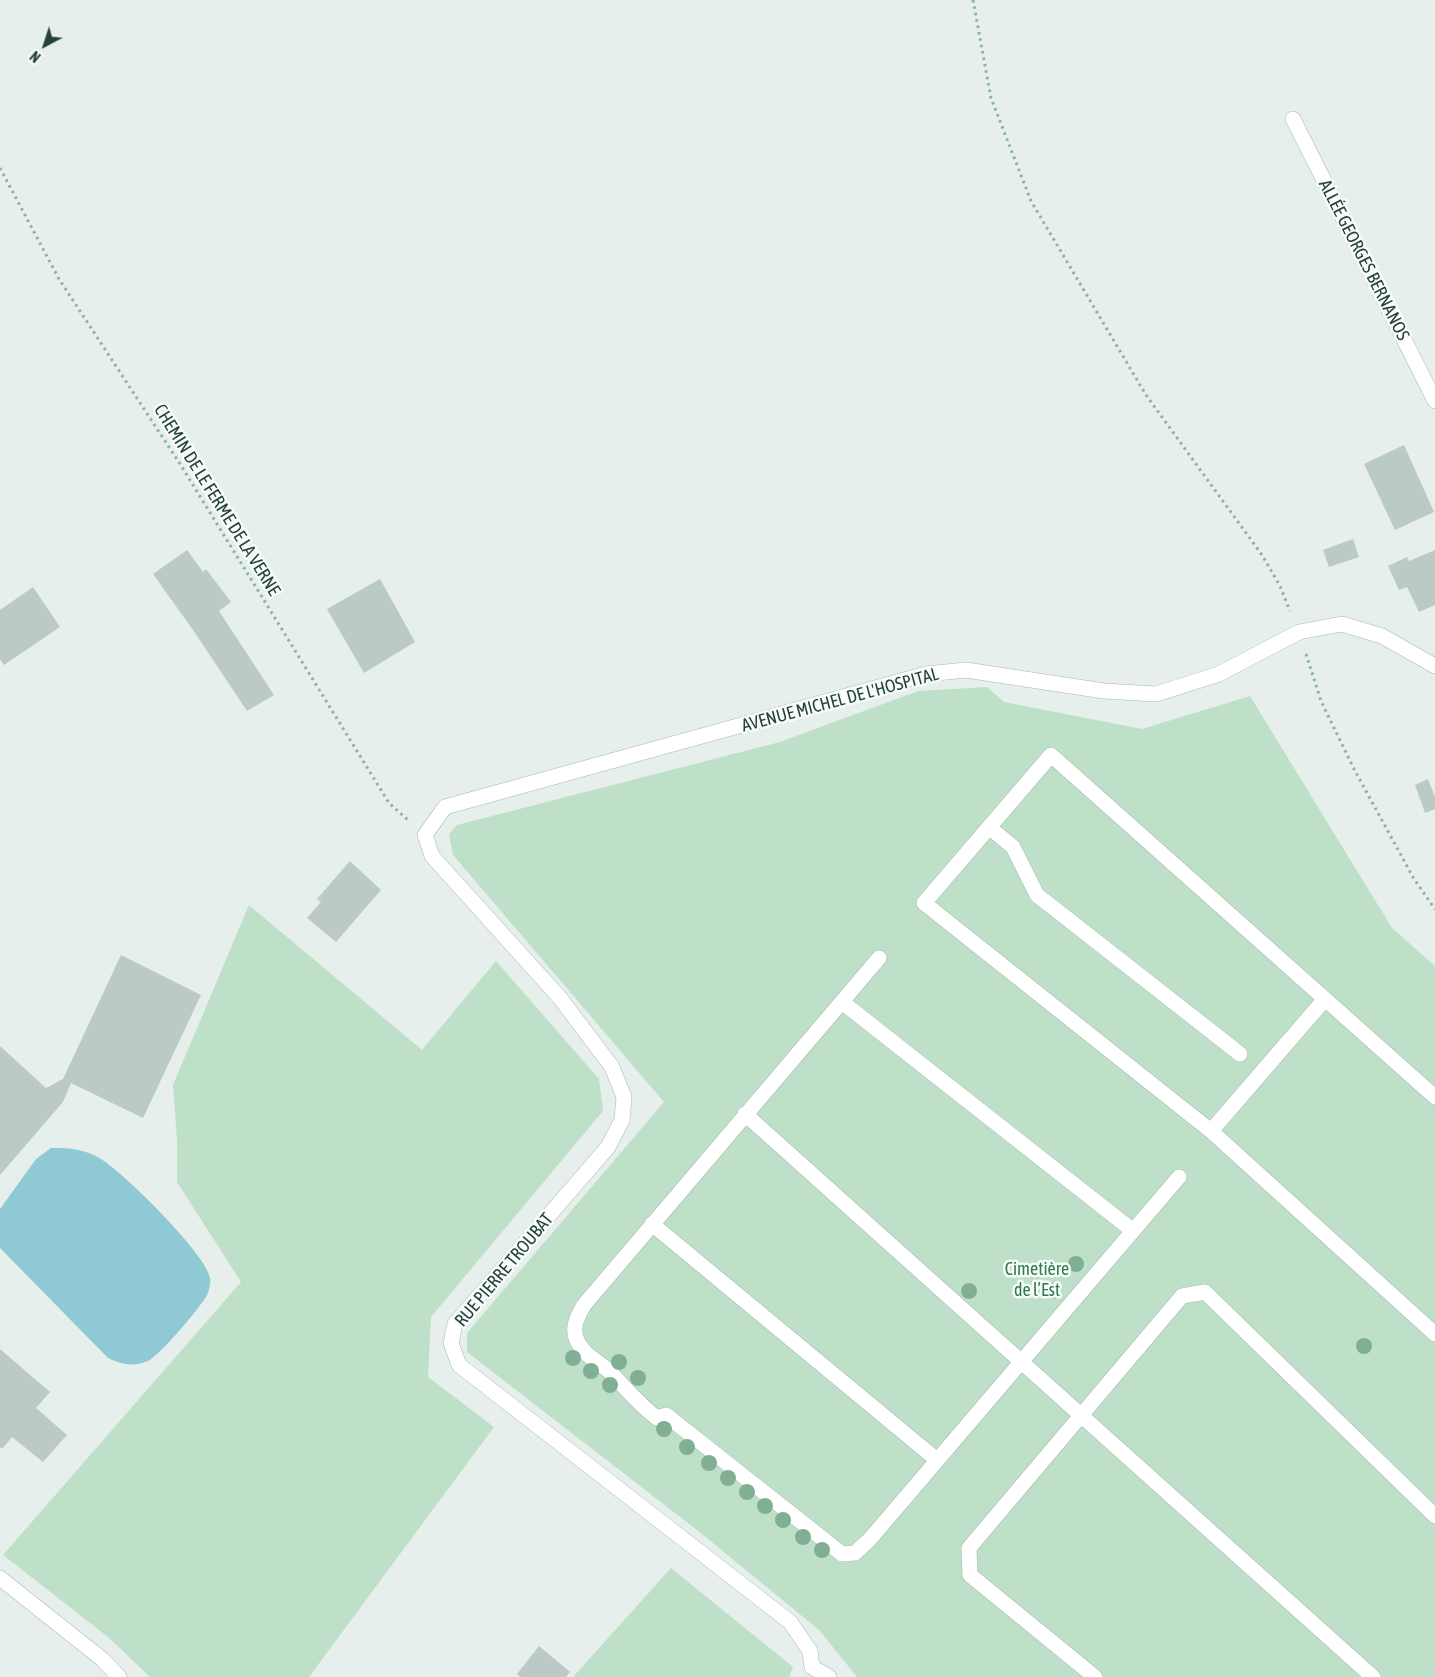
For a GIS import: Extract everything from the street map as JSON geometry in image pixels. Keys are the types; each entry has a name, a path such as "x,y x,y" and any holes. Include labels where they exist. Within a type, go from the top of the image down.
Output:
{"street":[{"name":"ALLÉE GEORGES BERNANOS","path":"1293,119 1435,401"},
{"name":"AVENUE MICHEL DE L'HOSPITAL","path":"426,836 445,807 926,674 966,670 1104,691 1156,694 1219,674 1299,632 1342,624 1382,636 1435,666"},
{"path":"1435,1097 1051,755 924,903 1210,1132 1435,1334"},
{"path":"989,827 1013,847 1037,895 1240,1054"},
{"name":"RUE PIERRE TROUBAT","path":"426,836 432,856 560,998 612,1067 624,1097 622,1120 608,1147 456,1324 450,1344 459,1365 790,1622 810,1651 809,1672 829,1677"},
{"path":"879,958 584,1305 575,1322 576,1337 583,1352 607,1370 640,1405 657,1418 666,1415 842,1554 855,1553 870,1539 1179,1177"},
{"path":"1210,1132 1325,999"},
{"path":"842,1002 1132,1230"},
{"path":"746,1114 1373,1677"},
{"path":"652,1224 937,1460"},
{"path":"1095,1677 970,1575 969,1548 1182,1296 1205,1292 1435,1516"},
{"path":"0,1578 102,1659 119,1677"}],"path":[{"path":"973,0 991,98 1031,201 1146,395 1262,555 1280,586 1299,632 1321,701 1346,753 1414,879 1435,910"},
{"name":"CHEMIN DE LE FERME DE LA VERNE","path":"0,168 59,279 180,464 389,803 426,836"}],"green space":[{"name":"Cimetière de l’Est","path":"987,687 1004,702 1142,729 1250,696 1392,928 1435,966 1435,1677 857,1677 819,1630 702,1534 467,1352 467,1333 664,1102 453,855 449,834 457,825 780,742 918,691"},
{"path":"249,905 422,1050 496,961 599,1079 603,1111 431,1317 428,1377 494,1427 309,1677 150,1677 108,1637 3,1555 241,1282 177,1182 177,1140 173,1085"},
{"path":"671,1568 793,1667 789,1677 573,1677"}],"water":[{"path":"51,1148 83,1151 101,1159 112,1167 163,1215 195,1252 205,1267 210,1278 208,1293 190,1318 148,1361 128,1364 108,1358 0,1248 0,1209 36,1159"}],"building":[{"path":"1404,445 1434,512 1395,530 1364,464"},
{"path":"1353,539 1359,557 1329,567 1323,550"},
{"path":"187,550 203,572 206,569 231,602 219,611 274,695 247,711 153,574"},
{"path":"1435,550 1435,605 1419,612 1407,587 1399,590 1388,566 1407,557 1409,561"},
{"path":"380,579 415,642 364,673 327,609"},
{"path":"33,587 60,627 4,665 0,659 0,610"},
{"path":"1428,779 1435,797 1435,809 1425,813 1415,785"},
{"path":"350,861 381,890 336,942 307,918 321,902 317,899"},
{"path":"121,955 201,995 143,1118 71,1083 63,1102 0,1175 0,1046 46,1088 63,1079"},
{"path":"0,1349 50,1392 36,1408 67,1435 43,1462 12,1437 2,1449 0,1447"},
{"path":"539,1646 570,1672 566,1677 521,1677 517,1674"}]}
